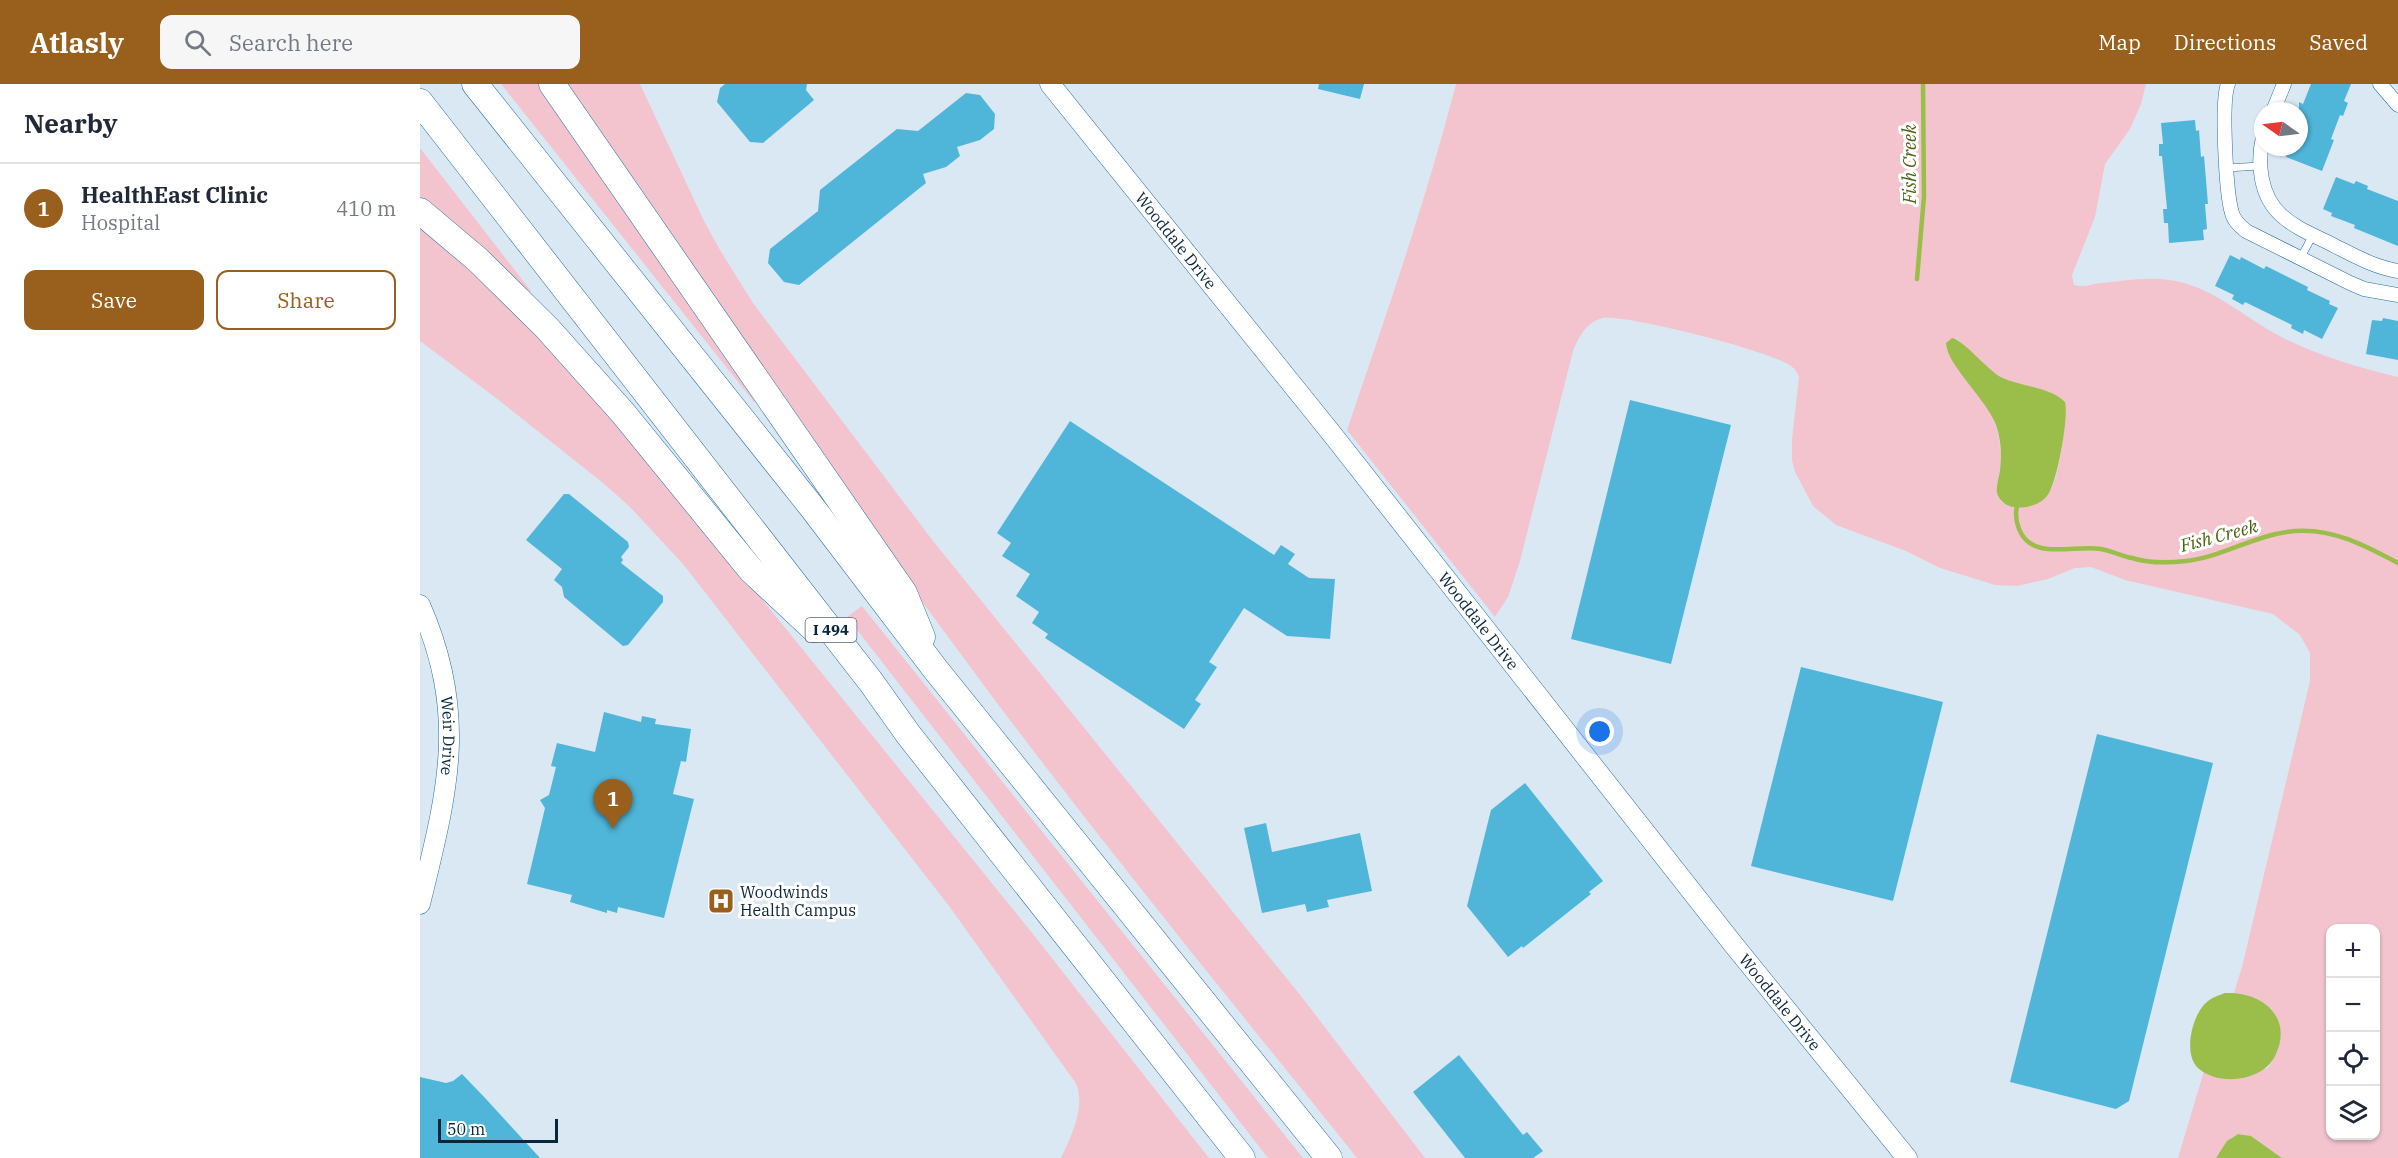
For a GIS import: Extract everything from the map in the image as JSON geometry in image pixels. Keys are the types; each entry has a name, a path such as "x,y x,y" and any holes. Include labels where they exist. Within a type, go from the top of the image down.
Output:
{"highway":[{"path":"475,84 804,497 936,670 1329,1158"},
{"path":"552,84 904,593 936,670"},
{"name":"I 494","path":"420,102 871,682 908,734 1242,1158"},
{"path":"420,211 478,260 540,321 623,413 751,570 871,682"}],"street":[{"name":"Wooddale Drive","path":"1050,84 1337,440 1732,944 1907,1158"},
{"path":"2228,84 2223,106 2227,168 2230,206 2238,224 2246,231 2357,286 2398,295"},
{"path":"2277,102 2284,84"},
{"path":"2380,84 2398,105"},
{"path":"2260,156 2259,166 2264,185 2279,214 2293,225 2364,261 2398,271"},
{"name":"Weir Drive","path":"420,605 442,668 447,695 450,736 446,790 420,904"}],"lane":[{"path":"2227,168 2259,166"},
{"path":"2300,259 2313,235"}],"shaded area":[{"path":"501,84 544,84 760,397 754,402"},
{"path":"560,84 640,84 704,221 753,303 933,541 1301,996 1425,1158 1357,1158 1020,734 816,453"},
{"path":"1456,84 2146,84 2141,104 2130,129 2105,164 2095,217 2072,275 2074,285 2085,286 2143,279 2164,279 2184,283 2209,293 2276,334 2305,348 2351,365 2398,377 2398,1158 2282,1158 2251,1136 2239,1134 2232,1137 2216,1158 2178,1158 2204,1071 2216,1076 2268,1068 2280,1041 2277,1018 2271,1009 2249,996 2234,993 2310,681 2310,653 2300,635 2273,614 2125,580 2091,567 2075,568 2048,579 2017,586 1995,585 1940,568 1906,551 1836,525 1813,506 1795,472 1792,460 1792,439 1799,377 1792,367 1778,359 1729,343 1667,327 1617,318 1603,318 1592,323 1581,335 1573,351 1520,561 1508,597 1495,617 1347,430 1432,171","holes":["1956,338 1984,365 2003,378 2052,393 2065,402 2059,465 2052,488 2045,499 2032,505 2011,506 2003,503 1998,497 1997,487 2001,460 1998,433 1994,421 1982,399 1959,369 1946,347"]},
{"path":"420,148 531,291 525,297 420,202"},
{"path":"420,220 467,259 637,445 1033,934 1209,1158 1061,1158 1073,1131 1078,1110 1079,1100 1075,1082 949,906 683,564 630,507 603,483 420,341"},
{"path":"1952,338 1962,343 1999,376 2051,393 2065,402 2064,435 2055,478 2047,496 2039,503 2027,507 2015,507 2005,504 1998,496 2001,453 1998,430 1991,415 1959,372 1948,352 1946,343"},
{"path":"862,606 1303,1158 1268,1158 847,617"},
{"path":"2225,993 2252,997 2263,1002 2278,1019 2281,1030 2275,1056 2261,1071 2251,1076 2217,1078 2198,1068 2193,1061 2191,1033 2198,1014 2208,1001"},
{"path":"2238,1134 2251,1136 2282,1158 2216,1158 2227,1141"}],"building":[{"path":"725,84 807,84 806,90 814,100 763,143 750,142 717,102 720,88"},
{"path":"1319,84 1364,84 1360,99 1318,89"},
{"path":"2311,84 2351,84 2344,101 2348,103 2343,116 2340,115 2331,139 2334,140 2322,171 2286,157 2308,156 2308,102 2304,102"},
{"path":"966,93 980,95 995,114 994,129 980,140 957,147 960,156 946,167 923,174 926,183 799,285 784,282 768,263 770,249 818,211 820,190 897,129 918,131"},
{"path":"2195,120 2196,131 2199,130 2201,157 2204,156 2208,204 2205,204 2207,229 2203,230 2204,240 2169,243 2168,223 2164,223 2163,209 2167,209 2162,156 2159,156 2159,144 2163,144 2161,123"},
{"path":"2336,177 2354,184 2356,181 2368,186 2367,189 2398,201 2398,246 2354,228 2355,225 2331,216 2332,213 2323,209"},
{"path":"2230,255 2240,260 2241,257 2264,269 2266,266 2308,287 2307,290 2330,301 2329,304 2338,308 2322,339 2304,330 2303,334 2291,328 2292,325 2245,302 2243,305 2232,299 2234,295 2215,286"},
{"path":"2383,318 2398,321 2398,360 2366,354 2372,320 2382,321"},
{"path":"1630,400 1731,425 1671,664 1571,639"},
{"path":"1070,421 1274,555 1281,545 1295,554 1288,564 1309,578 1335,579 1330,639 1287,636 1244,608 1209,662 1217,667 1195,700 1201,704 1184,729 1045,638 1048,634 1032,623 1039,612 1016,596 1030,574 1002,556 1011,543 997,533"},
{"path":"564,494 569,494 628,542 629,547 621,557 623,560 621,563 663,596 663,602 628,645 623,646 564,597 562,587 554,580 562,569 526,540"},
{"path":"1801,667 1943,702 1893,901 1751,866"},
{"path":"604,712 641,722 642,716 656,719 655,724 691,729 686,762 681,761 673,794 694,799 664,918 618,907 617,913 607,910 607,913 570,902 572,895 527,884 545,808 540,800 549,795 556,767 551,766 557,743 595,752"},
{"path":"2097,734 2213,763 2129,1101 2116,1109 2010,1082"},
{"path":"1525,783 1603,881 1589,892 1591,894 1523,948 1522,946 1508,957 1467,906 1491,810"},
{"path":"1266,823 1272,852 1360,833 1372,891 1327,900 1329,907 1307,912 1305,904 1262,913 1244,828"},
{"path":"1459,1055 1523,1135 1527,1132 1543,1151 1533,1158 1465,1158 1413,1092"},
{"path":"462,1074 540,1158 420,1158 420,1077 446,1083"}],"waterway":[{"name":"Fish Creek","path":"1917,279 1924,196 1923,84"},
{"name":"Fish Creek","path":"2018,503 2016,516 2019,529 2025,539 2044,549 2091,548 2145,561 2179,562 2200,559 2267,536 2309,531 2336,535 2374,550 2398,563"}],"place":[{"name":"HealthEast Clinic","path":"613,829"},
{"name":"Woodwinds Health Campus","path":"721,901"}]}
